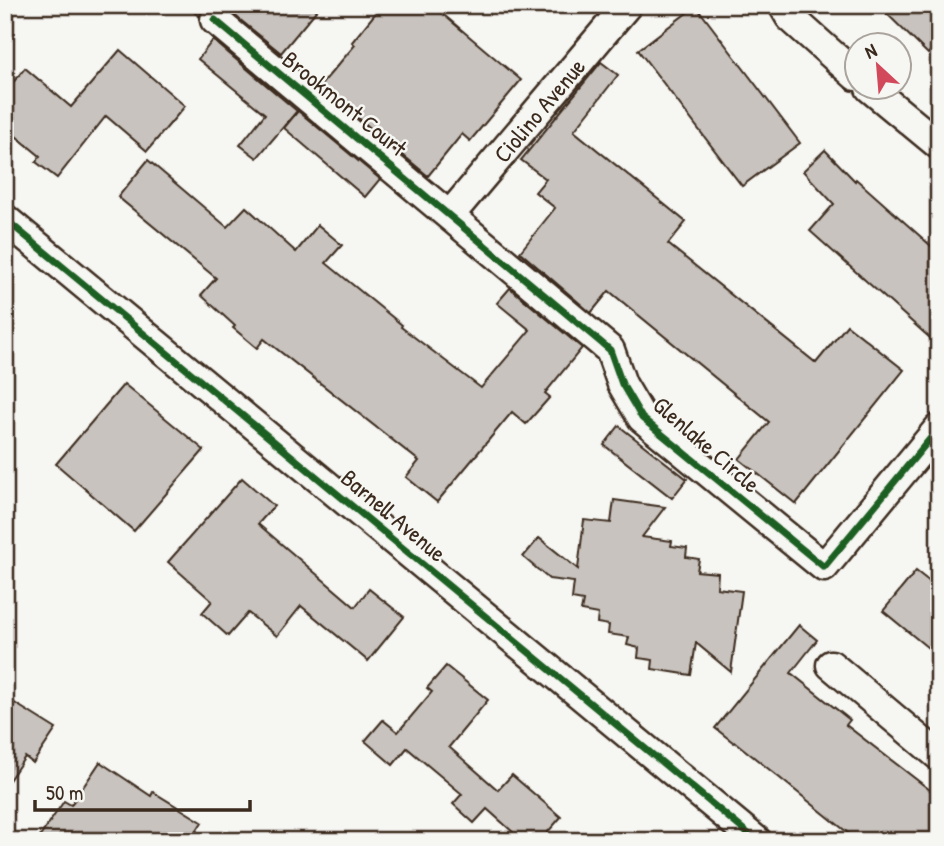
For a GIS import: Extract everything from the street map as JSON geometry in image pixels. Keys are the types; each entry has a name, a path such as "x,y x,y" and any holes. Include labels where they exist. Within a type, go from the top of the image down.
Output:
{"street":[{"name":"Ciolino Avenue","path":"450,215 627,5"},
{"path":"783,5 790,17 842,63"},
{"name":"Brookmont Court","path":"215,20 450,215"},
{"path":"887,102 939,145"},
{"name":"Glenlake Circle","path":"450,215 610,350 622,384 642,418 824,567 939,428"},
{"name":"Barnell Avenue","path":"5,219 757,841"},
{"path":"831,665 939,756"}],"building":[{"path":"185,5 208,5 199,16"},
{"path":"222,5 321,5 281,53"},
{"path":"382,5 432,5 521,80 470,141 462,134 428,176 320,86 355,45 352,42"},
{"path":"878,5 939,5 939,41 928,54 912,38 912,32 906,32"},
{"path":"696,6 800,143 742,186 638,50"},
{"path":"213,40 297,111 257,158 240,145 265,114 198,59"},
{"path":"120,50 185,106 147,151 106,116 57,178 36,162 40,156 5,127 5,92 25,68 71,107"},
{"path":"601,62 618,75 574,131 686,222 668,244 816,363 847,325 904,370 796,504 739,459 769,422 609,291 591,313 520,252 555,208 535,192 546,179 521,160"},
{"path":"298,111 380,179 365,197 284,128"},
{"path":"825,150 855,181 856,179 939,253 939,346 810,231 834,204 803,171"},
{"path":"148,160 227,227 246,207 296,252 318,225 342,245 326,263 402,325 401,327 481,388 530,330 497,303 510,288 582,348 545,393 550,397 526,424 512,412 437,502 406,477 419,461 264,339 257,348 233,328 235,326 201,295 216,278 118,197"},
{"path":"124,384 204,450 134,531 56,464"},
{"path":"619,426 687,479 672,498 604,445"},
{"path":"242,478 274,506 258,524 355,607 369,589 404,617 368,661 301,606 277,636 248,613 228,636 202,613 212,601 168,562"},
{"path":"614,500 665,507 642,537 672,541 671,546 687,548 686,557 699,559 697,571 718,573 717,588 742,591 731,672 696,643 691,675 652,669 653,660 638,658 639,648 627,645 629,637 608,634 609,625 597,623 598,614 581,611 583,601 572,599 574,582 549,579 523,557 539,538 578,569 584,520 611,523"},
{"path":"916,571 939,589 939,657 883,611"},
{"path":"799,625 817,640 791,673 850,720 846,725 939,797 939,841 858,841 715,728"},
{"path":"446,666 488,700 449,747 498,790 512,775 561,817 540,841 523,841 487,809 474,823 453,804 462,794 407,748 393,765 365,741 383,720 398,732 432,692 427,688"},
{"path":"5,697 56,729 33,763 25,757 5,786"},
{"path":"100,762 151,796 153,792 202,822 190,841 37,841 64,801 71,805"}],"cycle path":[{"path":"215,20 610,350 622,384 642,418 824,567 939,428"},
{"path":"5,219 757,841"}]}
